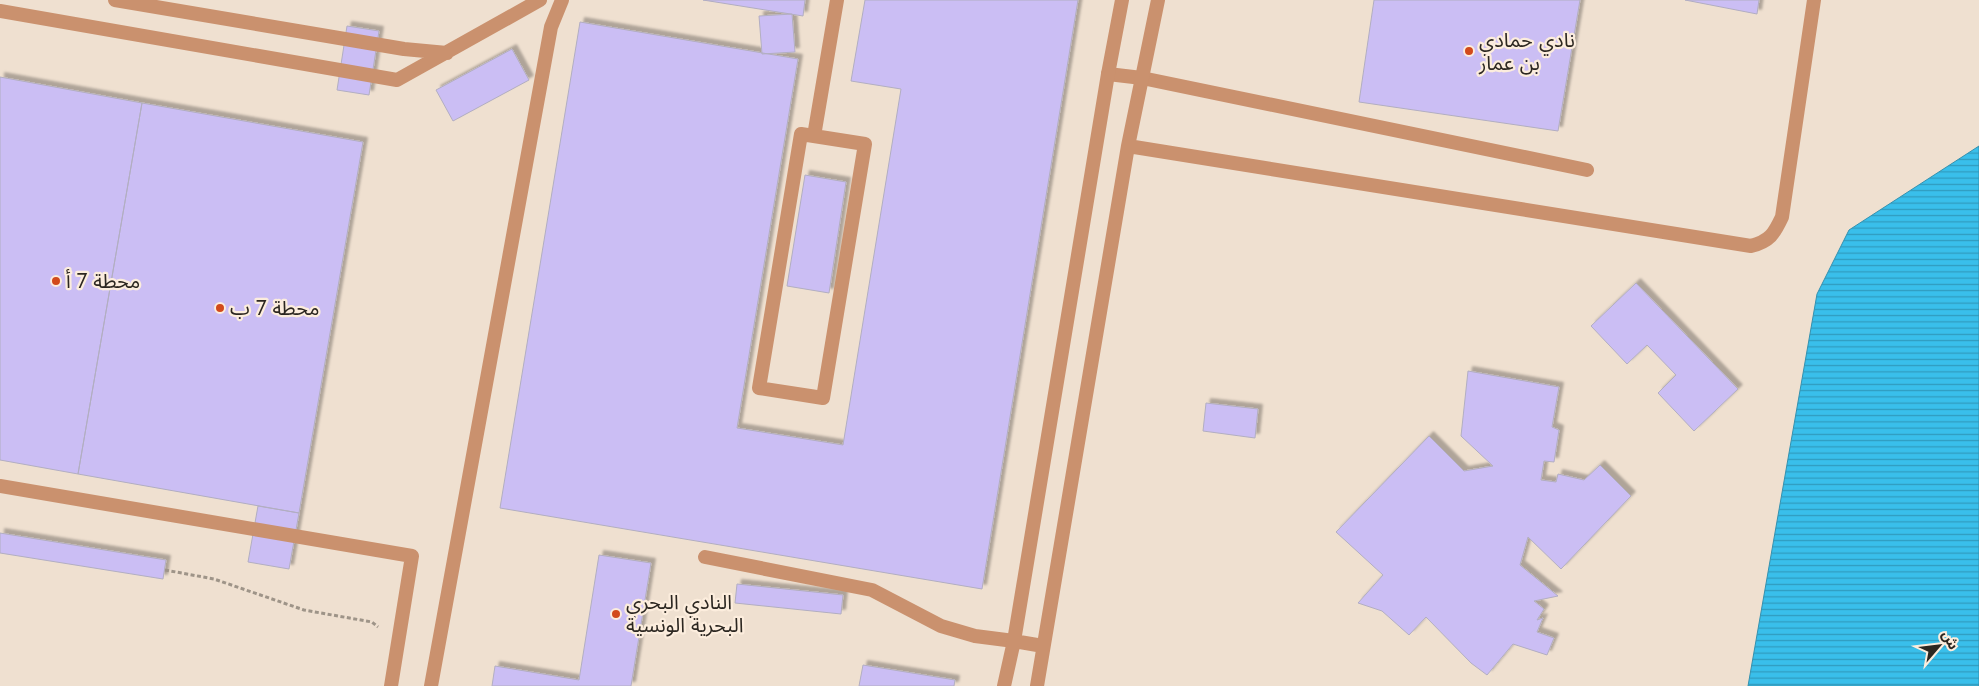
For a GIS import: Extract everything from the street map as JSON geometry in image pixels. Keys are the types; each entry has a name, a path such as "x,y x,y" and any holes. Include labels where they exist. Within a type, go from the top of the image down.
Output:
{"street":[{"path":"115,0 404,48 447,53"},
{"path":"0,10 397,80 540,0"},
{"path":"431,686 552,27 562,0"},
{"path":"814,136 837,0"},
{"path":"1004,686 1014,641 1108,74 1122,0"},
{"path":"1037,686 1128,146 1158,0"},
{"path":"1128,146 1751,246 1764,243 1775,233 1782,217 1814,0"},
{"path":"1108,74 1142,78 1587,170"},
{"path":"802,134 814,136 865,144 822,398 759,388 802,134"},
{"path":"0,486 412,556 391,686"},
{"path":"705,557 872,590 941,626 975,636 1043,646"}],"path":[{"path":"165,570 214,579 304,610 372,622 382,630"}],"water":[{"path":"1979,146 1979,686 1748,686 1817,294 1849,230"}],"building":[{"path":"703,0 805,0 803,16"},
{"path":"865,0 1078,0 982,589 500,508 580,22 798,59 737,428 843,445 901,89 851,81"},
{"name":"نادي حمادي بن عمار","path":"1374,0 1580,0 1558,131 1359,102"},
{"path":"1685,0 1759,0 1757,14"},
{"path":"792,14 795,52 762,54 759,16"},
{"path":"347,26 379,31 369,95 337,90"},
{"path":"512,49 529,80 453,121 436,90"},
{"name":"محطة 7 أ","path":"0,77 142,103 78,474 0,460"},
{"name":"محطة 7 ب","path":"142,103 363,142 299,513 78,474"},
{"path":"805,175 846,182 829,293 787,286"},
{"path":"1636,283 1738,389 1694,431 1658,393 1676,375 1647,345 1627,364 1591,326"},
{"path":"1468,371 1559,387 1552,427 1559,430 1554,462 1544,461 1541,480 1556,482 1558,474 1584,480 1600,465 1631,496 1561,569 1528,537 1520,565 1558,596 1534,601 1544,609 1537,620 1543,618 1537,632 1554,638 1547,655 1513,644 1487,675 1471,663 1426,617 1409,635 1382,611 1358,603 1383,575 1336,532 1429,436 1464,471 1493,466 1461,436"},
{"path":"1206,403 1258,409 1255,438 1203,431"},
{"path":"258,506 299,513 289,569 248,562"},
{"path":"0,533 166,560 163,579 0,553"},
{"name":"النادي البحري البحرية الونسية","path":"599,555 651,563 631,686 492,686 495,666 579,680"},
{"path":"737,584 843,595 841,614 735,603"},
{"path":"863,665 955,680 954,686 859,686"}],"place":[{"name":"نادي حمادي بن عمار","path":"1469,51"},
{"name":"محطة 7 أ","path":"56,281"},
{"name":"محطة 7 ب","path":"220,308"},
{"name":"النادي البحري البحرية الونسية","path":"616,614"}]}
